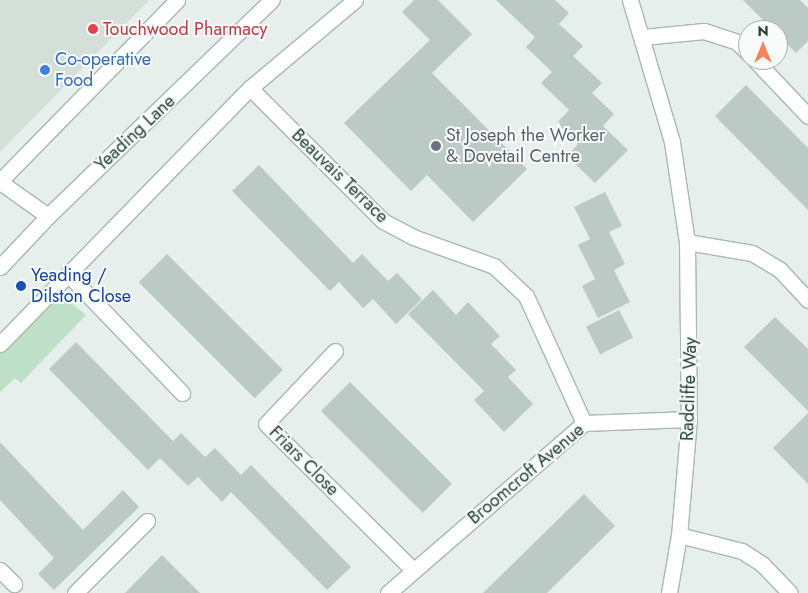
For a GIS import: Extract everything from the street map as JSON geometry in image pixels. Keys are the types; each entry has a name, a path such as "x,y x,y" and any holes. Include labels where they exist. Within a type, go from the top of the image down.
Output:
{"street":[{"path":"48,216 0,182 177,0"},
{"name":"Yeading Lane","path":"0,267 48,216 272,0"},
{"path":"1,342 250,88 355,0"},
{"name":"Radcliffe Way","path":"630,0 643,37 672,142 687,242 690,419 679,535 669,593"},
{"path":"643,37 704,31 738,43"},
{"path":"764,70 808,116"},
{"name":"Beauvais Terrace","path":"250,88 383,220 413,237 494,266 526,296 584,423"},
{"path":"687,242 752,253 780,270 808,300"},
{"path":"68,274 182,394"},
{"name":"Friars Close","path":"335,351 266,424 413,570"},
{"name":"Broomcroft Avenue","path":"388,593 584,423 690,419"},
{"path":"75,593 147,521"},
{"path":"679,535 742,551 762,564 790,593"},
{"path":"0,570 14,584"}],"shaded area":[{"path":"0,0 149,0 0,152"}],"green space":[{"path":"58,300 71,303 86,315 21,383 15,378 0,392 0,346 43,303"}],"building":[{"name":"St Joseph the Worker & Dovetail Centre","path":"414,0 438,0 472,34 432,73 527,169 473,222 427,175 411,191 344,123 430,40 402,12"},
{"path":"496,0 555,0 569,13 559,24 583,46 573,56 602,83 592,93 614,114 603,126 628,150 595,183 567,156 578,144 557,123 569,110 541,83 552,72 526,47 535,37"},
{"path":"743,0 800,0 808,8 808,41 796,53 788,45 788,20 763,20"},
{"path":"746,85 808,148 808,210 715,116"},
{"path":"259,165 353,263 362,254 388,281 397,273 422,299 396,324 373,299 363,308 339,282 330,291 232,191"},
{"path":"605,192 622,226 609,232 625,264 614,270 630,302 598,318 582,286 595,279 578,245 590,239 574,207"},
{"path":"167,254 283,370 255,398 139,282"},
{"path":"433,290 456,315 468,302 500,336 491,344 516,370 508,377 533,404 504,432 474,400 484,391 408,314"},
{"path":"619,310 633,338 600,354 586,327"},
{"path":"775,317 808,349 808,411 744,347"},
{"path":"76,342 173,441 181,433 205,457 215,448 241,475 251,465 351,567 327,590 231,492 222,502 198,477 188,486 160,458 148,470 49,369"},
{"path":"350,382 452,484 423,513 321,411"},
{"path":"808,413 808,484 773,448"},
{"path":"0,442 83,530 123,490 139,507 54,590 38,574 54,558 0,500"},
{"path":"584,494 615,526 547,593 483,593"},
{"path":"162,555 200,593 125,593"}],"place":[{"name":"Touchwood Pharmacy","path":"93,29"},
{"name":"Co-operative Food","path":"45,70"},
{"name":"St Joseph the Worker & Dovetail Centre","path":"436,146"},
{"name":"Yeading / Dilston Close","path":"21,286"}]}
